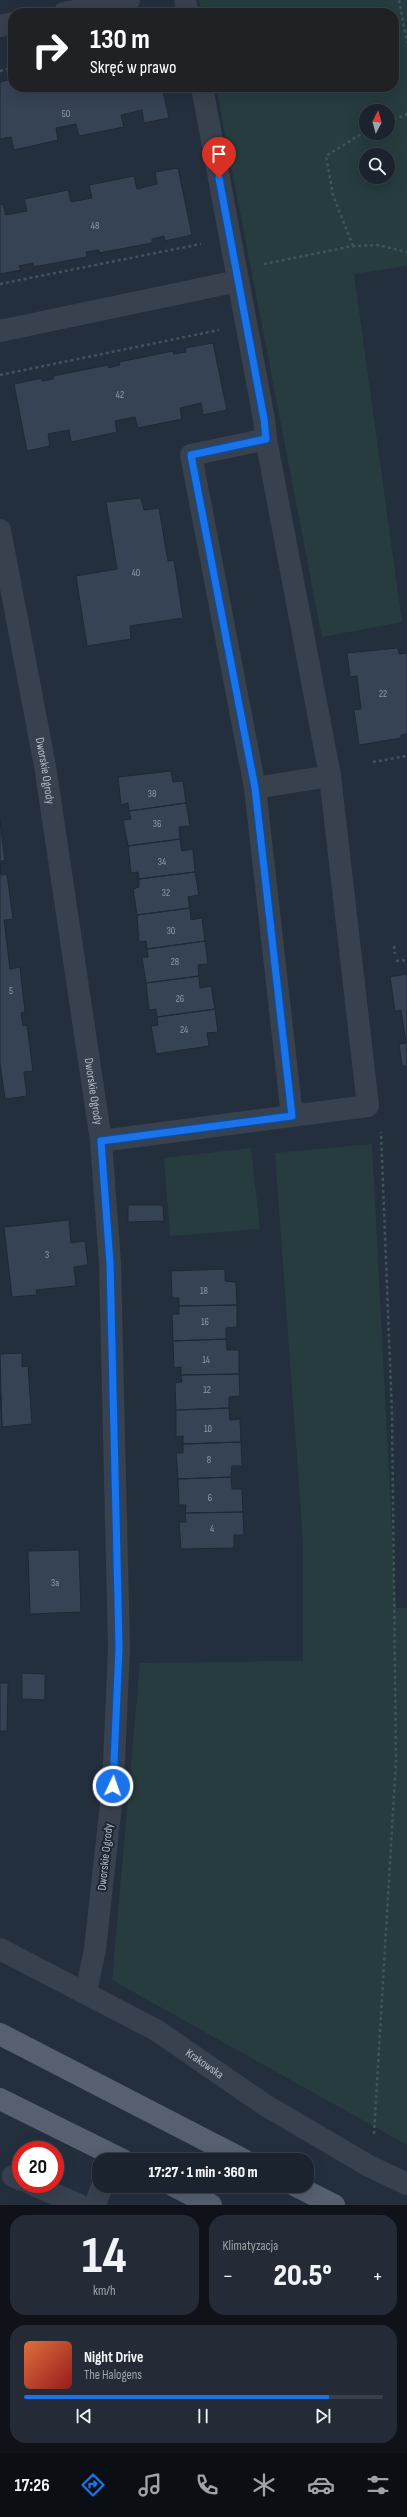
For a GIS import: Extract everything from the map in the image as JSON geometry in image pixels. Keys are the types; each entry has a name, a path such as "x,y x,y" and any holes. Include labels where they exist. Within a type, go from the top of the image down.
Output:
{"main road":[{"path":"0,2034 230,2153"},
{"path":"0,2099 106,2153"},
{"path":"188,2193 211,2205"},
{"path":"310,2193 334,2205"}],"street":[{"path":"89,8 129,0"},
{"path":"101,1141 368,1106 330,776 266,439 264,419 203,92"},
{"path":"0,331 237,276"},
{"path":"266,439 191,455 255,788 292,1116"},
{"name":"Dworskie Ogrody","path":"0,530 45,766 101,1141 110,1263 119,1648 113,1786 95,1949 86,1992"},
{"path":"255,788 330,776"},
{"name":"Krakowska","path":"0,1949 86,1992 156,2030 264,2105 369,2166 407,2184"},
{"path":"52,2193 80,2205"},
{"path":"95,2205 99,2193"}],"path":[{"path":"400,0 407,43"},
{"path":"395,119 406,115 407,112"},
{"path":"353,246 333,195 326,156 359,135"},
{"path":"0,284 206,243"},
{"path":"237,276 353,246 378,245 407,252"},
{"path":"0,375 222,330"},
{"path":"373,762 407,756"},
{"path":"394,946 395,954"},
{"path":"396,961 407,960"},
{"path":"369,2166 374,2136 396,1761 392,1415 381,1131"}],"green space":[{"path":"199,0 407,0 407,266 354,274 402,622 322,637 217,92 399,92 399,8 201,8"},
{"path":"372,1144 396,1608 407,1608 407,2145 112,1980 140,1663 303,1661 303,1541 275,1153"},
{"path":"251,1148 260,1229 170,1236 164,1158"}],"building":[{"path":"8,80 8,92 163,92 169,118 144,123 142,110 121,115 124,127 79,136 76,124 56,128 58,140 14,150 11,137 0,139 0,82"},
{"path":"178,168 192,235 165,241 164,236 152,239 152,243 99,253 99,250 86,252 87,257 33,267 33,263 19,266 21,270 0,274 0,204 3,204 6,215 27,211 24,199 68,190 71,202 92,198 89,185 134,176 137,189 157,184 155,172"},
{"path":"213,343 227,410 203,415 201,403 180,408 182,419 138,428 135,417 115,421 117,432 71,442 69,430 48,434 50,446 27,451 14,384 42,378 42,381 53,379 53,376 108,365 109,368 120,365 119,362 173,351 174,354 186,352 185,348"},
{"path":"141,498 144,510 159,508 168,561 174,560 183,618 130,626 131,639 87,646 76,576 117,569 106,502"},
{"path":"398,648 399,654 407,653 407,734 401,735 401,738 359,745 354,710 361,709 357,676 350,677 347,653"},
{"path":"171,771 173,782 183,781 186,803 129,811 128,803 121,805 118,777"},
{"path":"186,803 190,826 179,827 180,839 128,846 123,820 131,819 129,811"},
{"path":"0,820 5,861 0,861"},
{"path":"180,839 182,851 193,849 195,872 139,879 138,872 131,873 128,846"},
{"path":"0,863 1,875 7,874 13,919 4,920 10,969 20,967 25,1012 21,1013 23,1026 27,1025 33,1071 24,1072 27,1096 5,1099 0,1063"},
{"path":"195,872 199,895 188,897 190,908 137,915 133,889 139,887 139,879"},
{"path":"190,908 191,920 202,918 205,941 147,949 146,941 139,942 137,915"},
{"path":"205,941 208,964 198,965 199,976 146,983 142,957 148,957 147,949"},
{"path":"407,974 407,1066 402,1066 399,1044 406,1043 401,1010 395,1011 390,977"},
{"path":"199,976 200,988 211,986 215,1009 157,1017 156,1009 149,1010 146,983"},
{"path":"215,1009 218,1032 207,1033 209,1046 156,1054 151,1026 158,1025 157,1017"},
{"path":"128,1205 163,1205 164,1221 128,1222"},
{"path":"69,1220 71,1243 85,1241 88,1265 74,1267 76,1286 36,1290 37,1295 12,1297 4,1227"},
{"path":"225,1269 225,1281 236,1282 237,1305 179,1306 179,1298 172,1298 171,1271"},
{"path":"237,1305 237,1327 226,1328 226,1339 173,1341 172,1314 179,1314 179,1306"},
{"path":"226,1339 227,1350 239,1350 239,1374 181,1375 181,1367 174,1368 173,1341"},
{"path":"22,1353 22,1367 28,1366 32,1424 2,1427 0,1354"},
{"path":"239,1374 240,1396 229,1397 229,1408 176,1410 175,1383 182,1382 181,1375"},
{"path":"0,1395 2,1427 0,1427"},
{"path":"229,1408 230,1420 240,1419 241,1442 183,1444 183,1436 176,1437 176,1410"},
{"path":"241,1442 242,1466 232,1466 231,1477 178,1479 176,1453 183,1453 183,1444"},
{"path":"231,1477 232,1489 242,1489 243,1512 185,1513 186,1505 179,1505 178,1479"},
{"path":"243,1512 244,1535 234,1535 234,1548 181,1549 179,1522 186,1522 185,1513"},
{"path":"79,1550 81,1612 30,1614 28,1551"},
{"path":"22,1673 45,1674 45,1700 22,1699"},
{"path":"0,1683 8,1683 7,1731 0,1731"}],"route":[{"path":"113,1786 119,1648 110,1263 101,1141 292,1116 255,788 191,455 266,439 264,419 219,178"}]}
